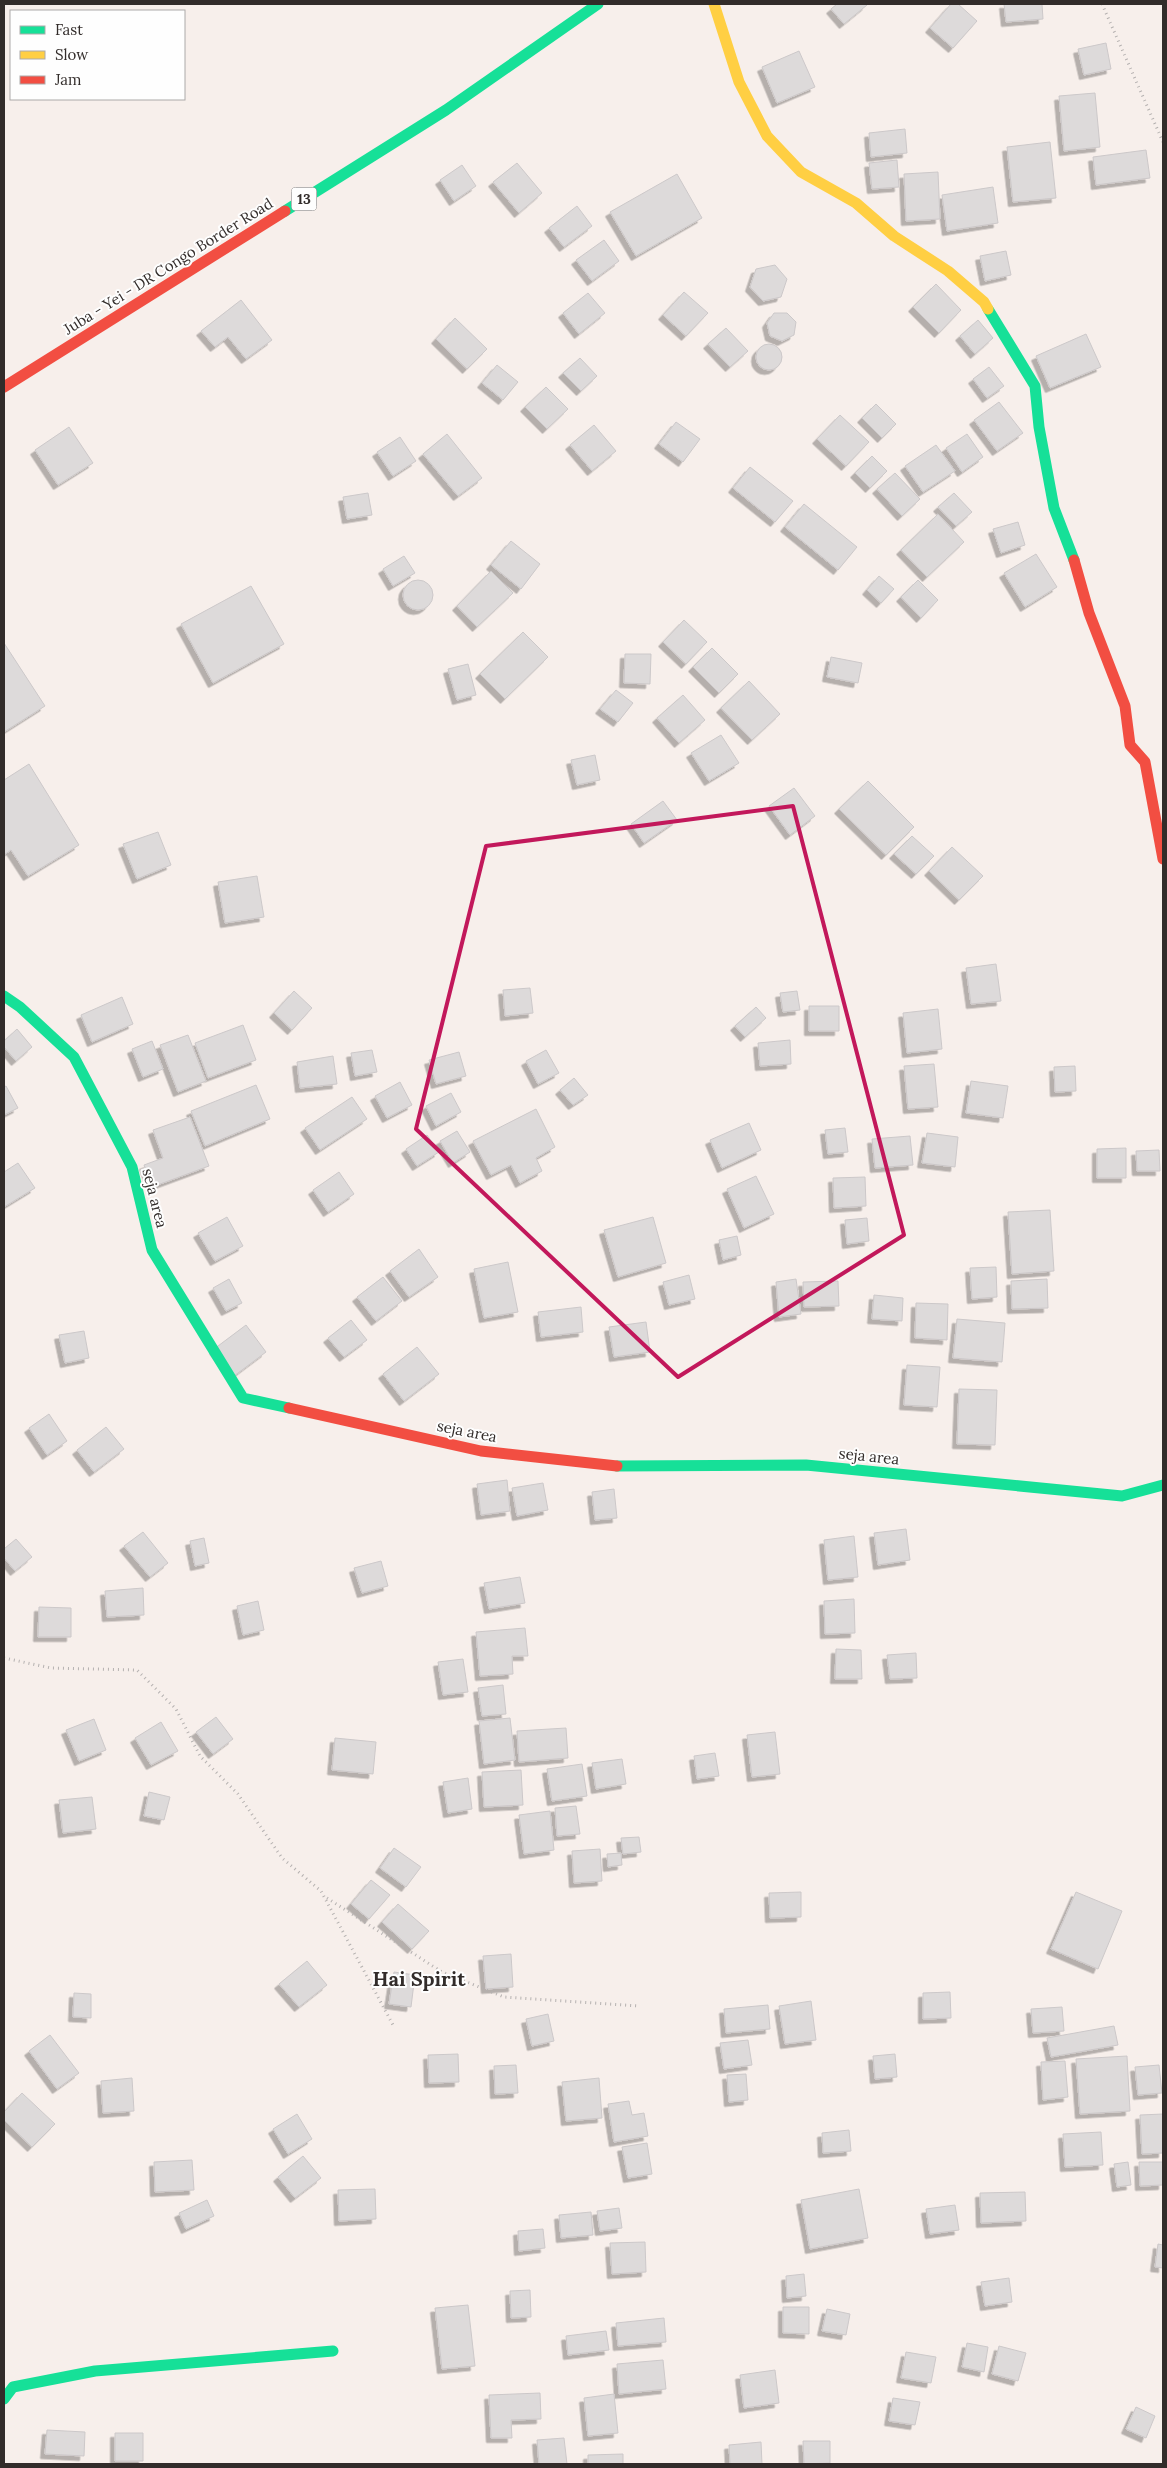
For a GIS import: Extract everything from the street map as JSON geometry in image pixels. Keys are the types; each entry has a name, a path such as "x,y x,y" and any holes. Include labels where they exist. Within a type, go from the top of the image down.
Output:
{"street":[{"name":"Juba - Yei - DR Congo Border Road","path":"4,387 446,110 598,4"},
{"path":"714,4 739,82 767,136 802,172 856,204 894,236 948,272 984,302 1035,386 1039,428 1054,508 1072,552 1089,613 1125,706 1130,745 1145,762 1153,796 1163,858"},
{"name":"seja area","path":"4,996 20,1007 74,1057 132,1167 152,1250 243,1398 481,1451 631,1467 806,1465 1122,1496 1163,1485"},
{"path":"4,2400 12,2387 95,2371 333,2351"}],"path":[{"path":"1102,4 1163,142"},
{"path":"4,1658 51,1668 137,1670 176,1709 200,1756 238,1794 282,1858 321,1891 393,2025"},
{"path":"324,1897 442,1972 504,1997 639,2006"}],"highlighted area":[{"path":"793,806 904,1235 678,1377 416,1129 486,846"}],"building":[{"path":"837,4 867,5 844,24 831,9"},
{"path":"951,4 958,4 977,21 953,48 930,28"},
{"path":"1004,4 1042,4 1043,19 1006,22"},
{"path":"1106,43 1111,69 1084,75 1078,49"},
{"path":"799,51 815,87 777,103 762,67"},
{"path":"1095,93 1100,147 1064,151 1059,96"},
{"path":"905,129 907,153 871,157 869,133"},
{"path":"1050,142 1056,198 1013,202 1007,147"},
{"path":"1146,150 1150,178 1096,185 1093,157"},
{"path":"897,160 899,187 872,189 869,163"},
{"path":"517,163 542,193 519,213 493,182"},
{"path":"462,165 476,186 454,201 440,180"},
{"path":"938,172 940,219 906,221 904,174"},
{"path":"677,174 702,218 636,256 610,212"},
{"path":"993,187 998,223 947,231 942,195"},
{"path":"577,206 592,226 564,247 549,228"},
{"path":"604,240 619,261 592,281 576,260"},
{"path":"1006,251 1011,275 985,281 980,256"},
{"path":"775,265 787,279 781,297 763,301 750,287 756,269"},
{"path":"936,284 961,310 939,333 913,307"},
{"path":"684,292 708,313 686,336 663,315"},
{"path":"588,293 605,313 579,334 563,313"},
{"path":"241,300 272,340 246,359 228,337 215,347 201,331"},
{"path":"774,313 787,313 796,322 794,335 782,341 770,336 767,323"},
{"path":"455,318 487,349 467,369 436,339"},
{"path":"978,320 993,338 975,354 960,336"},
{"path":"726,328 748,351 730,367 708,344"},
{"path":"1086,334 1101,367 1050,388 1036,356"},
{"path":"769,344 778,348 782,357 778,366 769,370 760,366 756,357 760,348"},
{"path":"580,358 597,376 581,391 563,373"},
{"path":"497,365 518,382 503,400 482,383"},
{"path":"989,367 1004,386 987,398 973,379"},
{"path":"546,387 568,409 547,429 525,407"},
{"path":"999,402 1023,433 997,451 974,420"},
{"path":"876,404 896,424 882,438 862,418"},
{"path":"840,415 869,442 846,466 817,439"},
{"path":"676,422 700,439 683,462 659,444"},
{"path":"594,425 616,451 592,471 570,445"},
{"path":"69,427 93,463 58,485 35,450"},
{"path":"447,434 482,478 458,496 423,454"},
{"path":"967,434 983,457 962,472 946,448"},
{"path":"400,437 416,461 393,476 377,452"},
{"path":"936,445 955,471 923,492 905,466"},
{"path":"872,456 887,471 870,488 855,473"},
{"path":"750,467 793,501 775,522 733,488"},
{"path":"895,473 920,499 902,516 877,489"},
{"path":"368,493 372,515 347,519 343,497"},
{"path":"954,493 972,512 956,526 938,507"},
{"path":"804,504 857,547 838,570 785,527"},
{"path":"938,514 964,542 927,577 901,550"},
{"path":"1018,522 1025,545 1001,553 993,529"},
{"path":"511,541 540,564 521,589 491,565"},
{"path":"1036,554 1057,587 1025,607 1004,573"},
{"path":"404,556 415,573 393,586 383,569"},
{"path":"491,571 513,593 477,627 457,606"},
{"path":"879,576 894,589 881,603 867,590"},
{"path":"418,580 424,581 432,589 432,601 424,609 418,610 412,609 404,601 403,595 404,589 412,581"},
{"path":"918,580 938,600 921,618 901,597"},
{"path":"251,586 284,644 213,683 181,624"},
{"path":"684,620 707,642 686,664 663,642"},
{"path":"523,632 548,657 505,699 480,674"},
{"path":"4,643 45,706 4,732"},
{"path":"712,648 738,674 719,693 693,667"},
{"path":"625,654 651,654 650,684 624,683"},
{"path":"831,657 862,663 858,683 827,677"},
{"path":"468,664 476,695 457,700 448,669"},
{"path":"749,681 780,714 752,740 721,708"},
{"path":"616,690 633,703 618,722 600,709"},
{"path":"683,695 705,720 679,743 657,718"},
{"path":"721,735 739,763 709,781 691,753"},
{"path":"595,755 600,780 577,785 571,760"},
{"path":"29,764 79,845 28,876 11,850 4,855 4,780"},
{"path":"868,781 914,827 886,855 839,809"},
{"path":"794,788 815,816 790,835 769,806"},
{"path":"663,801 677,820 644,843 631,824"},
{"path":"158,832 171,865 137,879 123,844"},
{"path":"912,836 934,856 916,874 894,854"},
{"path":"952,847 983,876 959,900 929,871"},
{"path":"257,876 264,917 225,923 218,882"},
{"path":"996,964 1001,1001 971,1004 966,968"},
{"path":"530,988 533,1013 505,1016 503,990"},
{"path":"294,991 312,1008 292,1030 274,1013"},
{"path":"797,991 800,1010 783,1012 780,993"},
{"path":"122,997 133,1024 92,1042 81,1015"},
{"path":"809,1006 839,1006 839,1031 809,1031"},
{"path":"756,1007 766,1018 745,1037 735,1026"},
{"path":"938,1009 942,1049 907,1053 903,1013"},
{"path":"243,1025 256,1060 208,1078 195,1043"},
{"path":"17,1029 32,1047 16,1061 4,1047 4,1041"},
{"path":"188,1035 206,1081 178,1092 160,1045"},
{"path":"790,1040 791,1064 760,1066 758,1043"},
{"path":"152,1041 163,1069 143,1077 132,1049"},
{"path":"372,1050 377,1072 355,1076 351,1053"},
{"path":"546,1050 559,1073 538,1084 526,1061"},
{"path":"459,1052 466,1076 436,1084 429,1060"},
{"path":"333,1056 337,1084 300,1088 297,1062"},
{"path":"934,1064 938,1107 908,1109 904,1066"},
{"path":"1075,1066 1076,1091 1055,1092 1054,1067"},
{"path":"574,1078 588,1095 573,1105 560,1090"},
{"path":"971,1081 1008,1086 1003,1118 966,1113"},
{"path":"400,1082 412,1105 387,1118 375,1096"},
{"path":"256,1085 270,1119 205,1146 191,1111"},
{"path":"6,1086 18,1108 4,1115 4,1087"},
{"path":"451,1093 461,1112 436,1126 426,1106"},
{"path":"352,1097 367,1119 320,1150 305,1128"},
{"path":"536,1109 555,1147 536,1158 542,1171 520,1183 511,1165 491,1175 473,1141"},
{"path":"190,1117 209,1166 152,1187 144,1165 163,1158 153,1130"},
{"path":"749,1123 761,1150 722,1168 710,1140"},
{"path":"845,1128 848,1152 828,1154 825,1130"},
{"path":"457,1131 470,1152 453,1163 440,1141"},
{"path":"927,1133 958,1137 955,1167 922,1163"},
{"path":"427,1135 439,1152 417,1166 406,1149"},
{"path":"910,1136 913,1165 875,1168 872,1139"},
{"path":"1126,1148 1126,1178 1097,1178 1097,1149"},
{"path":"1159,1150 1160,1171 1137,1171 1136,1151"},
{"path":"18,1163 35,1188 4,1207 4,1172"},
{"path":"339,1172 354,1194 328,1212 313,1190"},
{"path":"756,1176 774,1214 744,1228 727,1189"},
{"path":"865,1177 866,1206 834,1208 833,1178"},
{"path":"1050,1210 1054,1271 1012,1274 1008,1212"},
{"path":"227,1217 243,1246 215,1261 198,1233"},
{"path":"653,1217 666,1263 618,1277 604,1230"},
{"path":"867,1218 869,1241 847,1244 845,1220"},
{"path":"737,1236 741,1255 723,1260 719,1240"},
{"path":"419,1249 438,1277 409,1297 390,1271"},
{"path":"508,1262 518,1312 484,1318 474,1269"},
{"path":"996,1267 997,1297 972,1299 970,1268"},
{"path":"689,1275 695,1299 669,1305 663,1282"},
{"path":"383,1277 402,1301 376,1321 357,1297"},
{"path":"229,1279 242,1303 226,1311 213,1288"},
{"path":"796,1279 801,1314 779,1317 776,1282"},
{"path":"1047,1279 1048,1308 1012,1309 1011,1281"},
{"path":"838,1281 839,1306 804,1307 803,1282"},
{"path":"874,1295 903,1298 902,1321 872,1319"},
{"path":"916,1303 948,1304 947,1340 915,1338"},
{"path":"581,1307 583,1332 541,1337 538,1312"},
{"path":"957,1319 1005,1323 1002,1362 953,1358"},
{"path":"351,1320 367,1340 344,1357 328,1338"},
{"path":"646,1322 650,1352 614,1357 609,1327"},
{"path":"246,1325 266,1352 234,1376 214,1349"},
{"path":"84,1331 89,1358 65,1363 59,1335"},
{"path":"417,1347 439,1374 404,1401 383,1374"},
{"path":"907,1365 940,1367 937,1407 904,1405"},
{"path":"959,1389 997,1390 995,1445 957,1444"},
{"path":"49,1414 67,1441 47,1455 29,1428"},
{"path":"106,1427 124,1449 94,1472 77,1450"},
{"path":"507,1480 510,1511 481,1515 477,1484"},
{"path":"543,1483 548,1510 517,1516 512,1488"},
{"path":"614,1489 617,1518 595,1520 592,1492"},
{"path":"906,1529 910,1560 878,1565 874,1533"},
{"path":"143,1532 168,1563 150,1577 124,1546"},
{"path":"854,1536 858,1577 828,1580 824,1540"},
{"path":"204,1538 209,1563 195,1566 190,1541"},
{"path":"16,1539 32,1557 15,1571 4,1558 4,1549"},
{"path":"381,1561 388,1586 362,1593 354,1568"},
{"path":"520,1577 525,1603 489,1609 484,1583"},
{"path":"143,1588 144,1615 107,1617 105,1591"},
{"path":"854,1599 855,1633 825,1634 824,1601"},
{"path":"258,1601 264,1630 243,1635 237,1606"},
{"path":"39,1607 71,1608 71,1637 38,1637"},
{"path":"525,1628 528,1656 512,1656 513,1674 480,1676 476,1632"},
{"path":"836,1649 861,1650 862,1679 835,1679"},
{"path":"916,1653 917,1678 890,1679 887,1655"},
{"path":"463,1659 468,1692 443,1695 438,1662"},
{"path":"503,1685 506,1714 482,1716 478,1688"},
{"path":"216,1717 233,1739 213,1754 196,1732"},
{"path":"510,1718 515,1760 484,1764 479,1721"},
{"path":"94,1719 106,1750 79,1761 66,1730"},
{"path":"161,1722 178,1751 151,1765 135,1738"},
{"path":"566,1728 568,1758 519,1762 517,1731"},
{"path":"775,1732 780,1774 752,1777 747,1735"},
{"path":"335,1738 376,1742 373,1774 332,1770"},
{"path":"715,1753 719,1776 697,1779 694,1756"},
{"path":"622,1759 626,1784 596,1789 592,1763"},
{"path":"582,1764 587,1796 552,1801 547,1769"},
{"path":"521,1770 523,1805 484,1807 482,1772"},
{"path":"468,1778 472,1809 448,1813 443,1782"},
{"path":"149,1792 170,1797 164,1820 144,1816"},
{"path":"92,1797 96,1829 63,1833 59,1800"},
{"path":"576,1806 580,1834 557,1836 555,1808"},
{"path":"550,1811 554,1850 524,1854 519,1815"},
{"path":"639,1837 641,1852 623,1854 621,1838"},
{"path":"394,1848 421,1867 406,1887 380,1868"},
{"path":"600,1849 602,1881 574,1883 572,1851"},
{"path":"621,1853 622,1865 608,1867 607,1854"},
{"path":"371,1880 390,1895 369,1919 351,1904"},
{"path":"801,1892 801,1917 770,1918 769,1893"},
{"path":"1076,1892 1122,1911 1098,1969 1051,1949"},
{"path":"398,1904 429,1931 412,1949 382,1922"},
{"path":"511,1954 513,1987 486,1989 483,1956"},
{"path":"307,1961 327,1985 299,2007 279,1984"},
{"path":"394,1972 415,1975 411,2007 389,2004"},
{"path":"950,1992 951,2018 923,2019 923,1993"},
{"path":"74,1993 91,1994 91,2018 73,2017"},
{"path":"811,2001 816,2040 785,2044 779,2006"},
{"path":"768,2005 770,2029 726,2033 724,2009"},
{"path":"1062,2007 1064,2031 1033,2033 1031,2009"},
{"path":"548,2014 554,2041 532,2046 526,2019"},
{"path":"1114,2026 1118,2045 1051,2057 1047,2038"},
{"path":"50,2035 79,2073 57,2089 29,2051"},
{"path":"748,2040 752,2065 724,2069 720,2043"},
{"path":"458,2054 459,2082 429,2083 428,2055"},
{"path":"895,2054 897,2077 875,2079 873,2056"},
{"path":"1127,2056 1130,2111 1080,2114 1076,2059"},
{"path":"1065,2061 1068,2097 1043,2100 1041,2062"},
{"path":"516,2065 518,2093 495,2094 494,2066"},
{"path":"1159,2065 1162,2093 1138,2095 1135,2067"},
{"path":"746,2074 748,2100 729,2102 727,2075"},
{"path":"132,2078 134,2111 103,2113 101,2081"},
{"path":"599,2078 602,2118 566,2121 562,2082"},
{"path":"22,2093 55,2124 32,2147 4,2120 4,2112"},
{"path":"629,2101 632,2115 644,2113 648,2136 614,2142 608,2104"},
{"path":"297,2114 312,2139 288,2154 273,2129"},
{"path":"1163,2114 1163,2153 1142,2154 1140,2115"},
{"path":"849,2130 851,2151 823,2153 822,2133"},
{"path":"1101,2132 1103,2165 1065,2167 1063,2134"},
{"path":"647,2143 652,2174 628,2178 622,2147"},
{"path":"303,2156 321,2178 295,2198 278,2177"},
{"path":"192,2160 194,2190 155,2192 154,2162"},
{"path":"1128,2162 1131,2185 1117,2187 1114,2164"},
{"path":"1139,2162 1163,2162 1163,2185 1140,2186"},
{"path":"375,2189 376,2219 339,2221 338,2190"},
{"path":"859,2189 868,2238 810,2249 801,2200"},
{"path":"1025,2192 1026,2221 981,2223 980,2193"},
{"path":"207,2200 214,2216 186,2229 179,2213"},
{"path":"955,2205 959,2230 930,2234 926,2209"},
{"path":"619,2208 622,2228 600,2231 597,2211"},
{"path":"591,2212 593,2235 561,2238 559,2215"},
{"path":"543,2229 545,2248 519,2251 518,2231"},
{"path":"645,2242 646,2272 612,2274 610,2243"},
{"path":"1158,2244 1163,2245 1163,2268 1155,2267"},
{"path":"804,2274 806,2296 787,2298 786,2276"},
{"path":"1009,2278 1012,2302 985,2306 981,2282"},
{"path":"530,2290 531,2317 511,2318 510,2291"},
{"path":"468,2305 475,2366 442,2369 435,2308"},
{"path":"783,2307 809,2307 809,2334 783,2333"},
{"path":"827,2309 850,2314 846,2335 822,2331"},
{"path":"664,2318 666,2342 618,2346 616,2323"},
{"path":"606,2331 609,2350 568,2355 566,2336"},
{"path":"967,2343 988,2347 984,2372 962,2367"},
{"path":"999,2346 1026,2353 1018,2381 992,2374"},
{"path":"906,2352 936,2357 931,2383 901,2378"},
{"path":"663,2360 666,2389 619,2394 617,2364"},
{"path":"775,2370 779,2403 744,2408 740,2375"},
{"path":"540,2393 541,2419 511,2420 512,2438 491,2438 489,2395"},
{"path":"614,2394 618,2433 588,2436 584,2398"},
{"path":"893,2398 920,2402 915,2425 889,2421"},
{"path":"1136,2407 1155,2416 1146,2438 1126,2429"},
{"path":"47,2430 85,2432 84,2456 45,2454"},
{"path":"115,2433 143,2433 143,2461 115,2461"},
{"path":"564,2438 567,2464 539,2464 537,2440"},
{"path":"803,2441 830,2441 830,2463 804,2464"},
{"path":"761,2442 762,2464 730,2464 729,2445"},
{"path":"623,2454 623,2464 588,2464 588,2455"}],"traffic: fast":[{"path":"285,211 446,110 598,4"},
{"path":"988,309 1035,386 1039,427 1054,508 1074,560"},
{"path":"4,996 20,1007 74,1057 132,1167 152,1250 243,1398 289,1408"},
{"path":"617,1466 806,1465 1122,1496 1163,1485"},
{"path":"4,2399 13,2387 95,2371 333,2351"}],"traffic: slow":[{"path":"714,4 739,82 767,136 801,172 856,203 894,236 948,271 984,302 988,309"}],"traffic: jam":[{"path":"4,387 285,211"},
{"path":"1074,560 1089,613 1125,706 1130,745 1145,762 1163,859"},
{"path":"289,1408 481,1451 617,1466"}],"district":[{"name":"Hai Spirit","path":"419,1978"}]}
